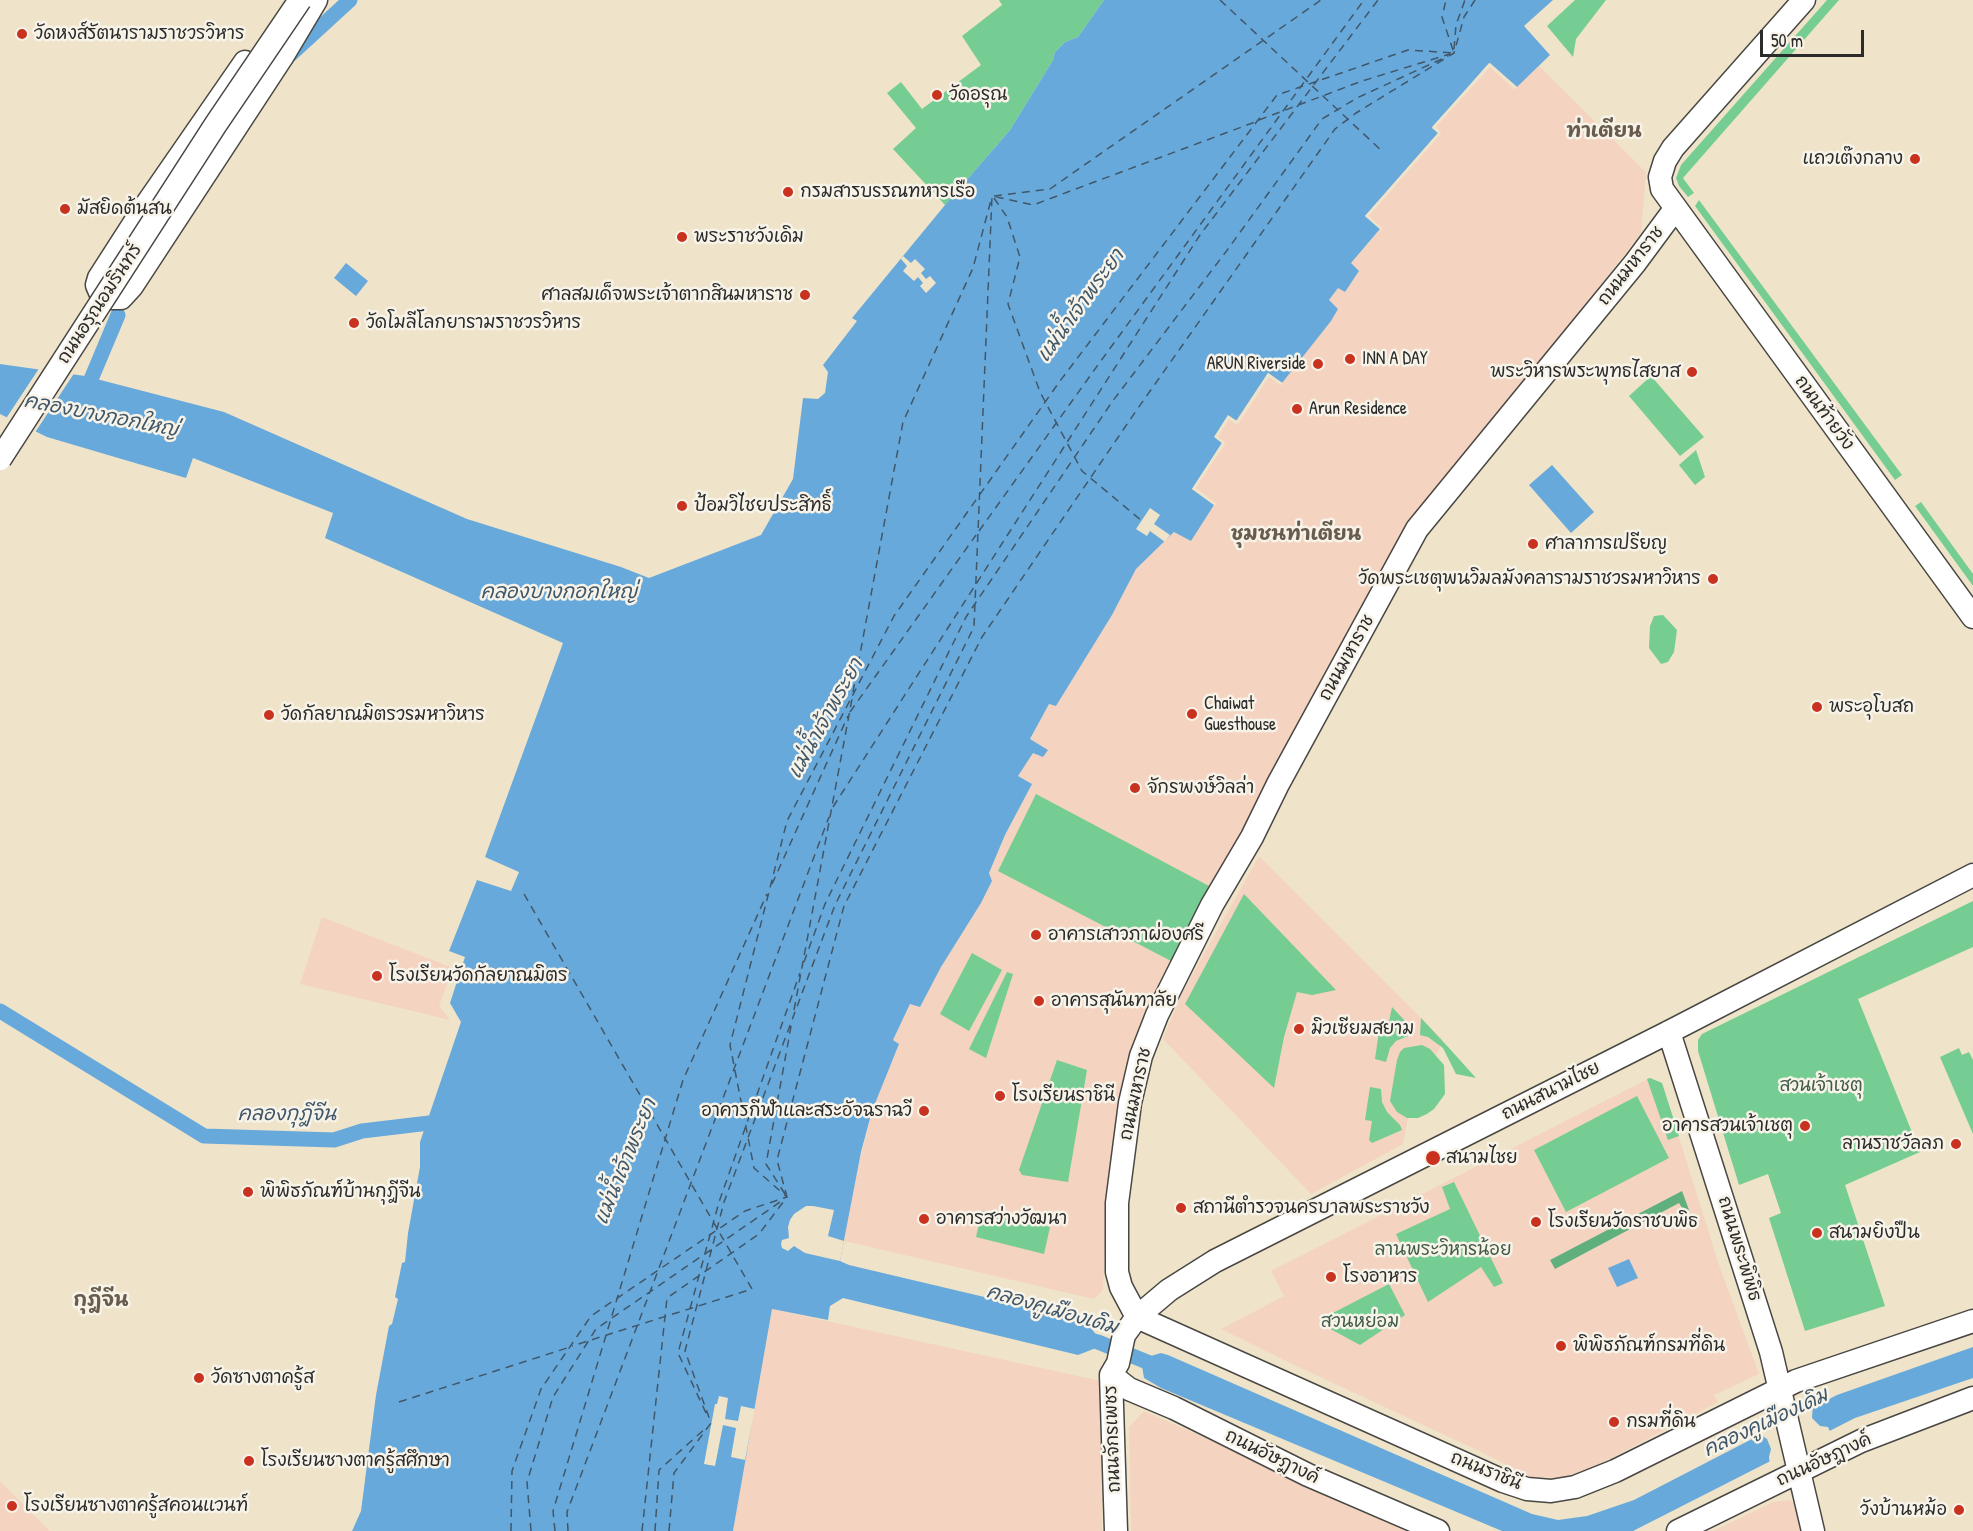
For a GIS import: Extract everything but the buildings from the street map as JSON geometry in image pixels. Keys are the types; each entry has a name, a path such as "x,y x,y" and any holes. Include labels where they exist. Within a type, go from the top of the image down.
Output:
{"street":[{"path":"288,0 144,208 99,278 97,285 106,298 121,298 132,286 282,57 316,0"},
{"name":"ถนนอรุณอมรินทร์","path":"0,459 216,124 300,0"},
{"name":"ถนนมหาราช","path":"1130,1326 1117,1272 1117,1203 1130,1103 1141,1056 1157,1016 1212,904 1252,837 1278,784 1417,529 1635,263 1675,209 1662,189 1660,177 1665,161 1673,148 1804,0"},
{"name":"ถนนท้ายวัง","path":"1675,209 1973,617"},
{"name":"ถนนสนามไชย","path":"1130,1326 1169,1290 1215,1261 1670,1032 1973,875"},
{"name":"ถนนพระพิพิธ","path":"1670,1032 1749,1280 1780,1388 1813,1531"},
{"name":"ถนนราชินี","path":"1130,1326 1503,1481 1527,1489 1551,1491 1575,1487 1596,1480 1780,1388 1973,1321"},
{"name":"ถนนจักรเพชร","path":"1116,1531 1113,1433 1115,1369 1130,1326"},
{"name":"ถนนอัษฎางค์","path":"1115,1369 1152,1399 1308,1475 1438,1531"},
{"name":"ถนนอัษฎางค์","path":"1678,1531 1748,1497 1797,1461 1861,1441 1973,1398"},
{"path":"1113,1433 1131,1408 1152,1399"}],"shaded area":[{"path":"1489,63 1517,87 1539,66 1646,172 1641,233 1512,398 1403,530 1167,979 1124,1086 1108,1174 1103,1290 1094,1299 844,1241 850,1200 872,1111 899,1044 893,1040 911,1003 920,1007 992,881 989,873 1005,835 1032,784 1018,776 1033,752 1047,750 1030,740 1049,704 1056,706 1112,615 1136,569 1175,531 1191,541 1214,505 1192,489 1222,443 1214,437 1228,415 1236,421 1268,373 1282,382 1331,321 1329,300 1338,288 1345,292 1359,271 1351,263 1380,230 1365,216 1432,128"},
{"name":"มิวเซียมสยาม","path":"1259,856 1443,1040 1435,1058 1418,1065 1403,1144 1311,1194 1163,1039 1180,997"},
{"name":"โรงเรียนวัดกัลยาณมิตร","path":"322,917 453,968 439,1006 450,1020 300,984"},
{"name":"โรงเรียนวัดราชบพิธ","path":"1650,1078 1662,1083 1718,1262 1759,1374 1714,1395 1718,1402 1592,1468 1562,1478 1530,1477 1221,1329 1284,1296 1271,1271"},
{"path":"772,1309 1101,1381 1102,1531 733,1531"},
{"path":"1144,1411 1418,1531 1131,1531 1129,1427"},
{"name":"โรงเรียนซางตาครู้สคอนแวนท์","path":"0,1481 50,1531 0,1531"},
{"path":"1790,1500 1798,1508 1804,1531 1713,1531 1773,1502"}],"green space":[{"path":"999,0 1104,0 1078,37 1065,42 1055,52 1053,60 1010,130 945,205 893,149 916,128 887,93 901,82 922,109 981,65 962,36 1002,5"},
{"path":"1575,0 1606,0 1576,39 1573,57 1547,26"},
{"path":"1827,0 1839,0 1683,178 1694,193 1688,197 1676,178 1681,165"},
{"path":"1699,200 1902,475 1895,480 1695,206"},
{"path":"1651,376 1704,437 1680,456 1629,396"},
{"path":"1696,450 1705,477 1695,485 1679,465"},
{"path":"1921,502 1973,574 1973,586 1915,506"},
{"path":"1663,615 1677,630 1674,652 1668,662 1661,664 1649,648 1650,626 1654,616"},
{"path":"1036,794 1209,886 1171,961 998,871"},
{"path":"1244,894 1336,990 1312,995 1297,992 1284,1037 1274,1088 1185,1004"},
{"name":"สวนเจ้าเชตุ","path":"1973,901 1973,947 1858,999 1920,1152 1845,1185 1885,1306 1805,1331 1769,1218 1781,1213 1768,1174 1739,1185 1698,1051 1698,1040 1702,1034"},
{"path":"972,953 1002,970 969,1031 940,1014"},
{"path":"1007,972 1013,974 986,1058 969,1049"},
{"path":"1392,1007 1413,1034 1396,1041 1390,1048 1386,1062 1375,1059 1379,1031 1387,1032"},
{"path":"1421,1018 1476,1078 1456,1074 1443,1048 1428,1037 1420,1035"},
{"path":"1422,1045 1430,1049 1444,1065 1445,1094 1434,1109 1427,1114 1418,1118 1407,1118 1397,1112 1390,1101 1397,1060 1404,1048"},
{"path":"1959,1048 1962,1055 1969,1052 1973,1060 1973,1134 1940,1057"},
{"path":"1057,1060 1087,1070 1068,1182 1022,1175 1019,1170"},
{"path":"1647,1079 1662,1083 1679,1136 1668,1140"},
{"path":"1370,1087 1381,1089 1382,1102 1387,1112 1402,1130 1372,1143 1369,1140 1372,1121 1365,1120"},
{"path":"1637,1096 1669,1158 1566,1212 1534,1150"},
{"name":"ลานพระวิหารน้อย","path":"1454,1182 1503,1283 1494,1287 1481,1267 1428,1302 1396,1234 1450,1209 1442,1187"},
{"path":"1682,1191 1689,1210 1684,1211 1679,1203 1555,1269 1550,1260"},
{"path":"982,1211 1050,1227 1044,1254 976,1237"},
{"name":"สวนหย่อม","path":"1389,1284 1405,1315 1360,1345 1323,1325 1325,1317"}],"water":[{"path":"1104,0 1553,0 1524,26 1550,55 1517,87 1490,63 1432,127 1438,133 1365,216 1380,229 1351,263 1359,271 1345,292 1338,288 1329,300 1338,309 1331,321 1282,383 1268,373 1236,421 1228,416 1215,437 1222,443 1192,489 1214,505 1191,541 1174,532 1136,569 1112,615 1056,706 1049,704 1030,739 1048,750 1043,757 1033,753 1018,776 1032,784 1005,835 989,873 992,881 920,1007 910,1004 893,1040 899,1044 872,1111 861,1152 840,1261 1086,1321 1097,1336 1096,1348 1078,1355 843,1298 830,1306 828,1320 772,1309 733,1531 352,1531 361,1511 376,1395 389,1326 392,1324 398,1299 395,1297 402,1263 405,1262 420,1167 420,1142 461,1022 450,1003 465,957 449,951 477,880 511,891 519,872 485,857 563,643 325,538 333,513 193,458 186,478 47,437 0,414 0,364 85,376 224,412 467,519 621,567 649,578 761,535 793,479 803,398 818,399 825,393 828,372 823,365 857,321 852,318 1010,130 1053,60 1055,52 1065,42 1078,37"},
{"path":"346,263 368,281 356,296 334,278"},
{"path":"1552,465 1594,512 1571,533 1529,485"},
{"path":"1629,1259 1638,1278 1617,1287 1608,1268"},
{"path":"1973,1347 1973,1378 1855,1418 1633,1531 1502,1531 1161,1388 1144,1378 1142,1366 1147,1357 1161,1353 1168,1355 1532,1514 1558,1520 1587,1516 1634,1500 1837,1395"}],"pier":[{"path":"1489,63 1517,87 1515,90 1490,67 1436,127 1441,132 1440,135 1369,216 1382,228 1382,231 1365,216 1438,133 1432,128"},
{"path":"903,256 911,263 915,259 925,269 921,273 926,279 930,276 936,283 926,293 920,286 923,283 918,277 914,281 903,271 907,266 901,259"},
{"path":"40,367 75,372 34,434 5,420"},
{"path":"1268,373 1284,384 1280,385 1269,377 1239,423 1235,424 1229,419 1218,437 1225,444 1196,488 1216,503 1217,507 1192,489 1222,443 1214,437 1228,415 1237,421"},
{"path":"1150,508 1160,515 1154,524 1170,535 1165,542 1150,531 1147,536 1136,529"},
{"path":"806,1206 834,1210 828,1236 844,1241 840,1261 805,1253 794,1246 788,1251 782,1248 782,1240 789,1238 790,1220 794,1214"},
{"path":"719,1396 728,1398 725,1419 738,1421 741,1406 755,1409 745,1460 731,1457 736,1428 723,1425 715,1466 704,1464 715,1404"},
{"path":"1813,1404 1812,1418 1820,1426 1828,1427 1831,1434 1770,1465 1771,1449 1767,1439 1758,1433"}],"waterway":[{"path":"290,55 350,0"},
{"name":"คลองบางกอกใหญ่","path":"84,396 118,315"},
{"name":"คลองกุฎีจีน","path":"0,1011 204,1136 334,1140 362,1131 446,1121"},
{"name":"คลองคูเมืองเดิม","path":"1078,1337 1098,1342 1162,1368"}],"ferry route":[{"path":"1220,0 1383,152"},
{"path":"994,196 1050,189 1321,0"},
{"path":"979,531 1364,0"},
{"path":"833,807 1200,235 1378,0"},
{"path":"511,1531 512,1471 541,1389 591,1316 745,1211 787,1197 754,1168 730,1045 787,821 894,616 1060,381 1277,95 1408,50 1454,53 1442,17 1446,0"},
{"path":"1454,49 1456,25 1465,0"},
{"path":"642,1531 667,1298 759,1234 787,1197 777,1160 844,906 982,637 1136,411 1335,129 1356,113 1454,53 1464,17 1475,0"},
{"path":"1259,120 1362,81 1450,54"},
{"path":"804,962 825,904 966,617 1112,402 1228,249 1322,119 1357,98 1448,56"},
{"path":"669,1531 674,1473 711,1423 685,1351 724,1202 835,905 974,627 992,196 1033,205 1255,122"},
{"path":"994,198 1007,217 1020,257 1008,304 1040,392 1082,471 1142,521"},
{"path":"853,692 903,422 973,268 991,200"},
{"path":"850,712 976,535"},
{"path":"794,1010 852,699"},
{"path":"772,884 848,716"},
{"path":"568,1531 567,1512 829,817"},
{"path":"524,894 752,1289 572,1346"},
{"path":"555,1531 553,1511 683,1080 767,894"},
{"path":"706,1413 678,1353 719,1202 800,973"},
{"path":"785,1194 766,1164 792,1021"},
{"path":"531,1531 527,1482 553,1397 596,1329 783,1200"},
{"path":"399,1402 567,1348"},
{"path":"655,1531 659,1470 707,1427"}],"place":[{"name":"วัดหงส์รัตนารามราชวรวิหาร","path":"22,34"},
{"name":"วัดอรุณ","path":"937,95"},
{"name":"แถวเต๊งกลาง","path":"1915,159"},
{"name":"กรมสารบรรณทหารเรือ","path":"788,192"},
{"name":"มัสยิดต้นสน","path":"65,209"},
{"name":"พระราชวังเดิม","path":"682,237"},
{"name":"ศาลสมเด็จพระเจ้าตากสินมหาราช","path":"805,295"},
{"name":"วัดโมลีโลกยารามราชวรวิหาร","path":"354,323"},
{"name":"INN A DAY","path":"1350,359"},
{"name":"ARUN Riverside","path":"1318,364"},
{"name":"พระวิหารพระพุทธไสยาส","path":"1692,372"},
{"name":"Arun Residence","path":"1297,409"},
{"name":"ป้อมวิไชยประสิทธิ์","path":"682,506"},
{"name":"ศาลาการเปรียญ","path":"1533,544"},
{"name":"วัดพระเชตุพนวิมลมังคลารามราชวรมหาวิหาร","path":"1713,579"},
{"name":"พระอุโบสถ","path":"1817,707"},
{"name":"Chaiwat Guesthouse","path":"1192,714"},
{"name":"วัดกัลยาณมิตรวรมหาวิหาร","path":"269,715"},
{"name":"จักรพงษ์วิลล่า","path":"1135,788"},
{"name":"อาคารเสาวภาผ่องศรี","path":"1036,935"},
{"name":"โรงเรียนวัดกัลยาณมิตร","path":"377,976"},
{"name":"อาคารสุนันทาลัย","path":"1039,1001"},
{"name":"มิวเซียมสยาม","path":"1299,1029"},
{"name":"โรงเรียนราชินี","path":"1000,1096"},
{"name":"อาคารกีฬาและสระอัจฉราฉวี","path":"924,1111"},
{"name":"อาคารสวนเจ้าเชตุ","path":"1805,1126"},
{"name":"ลานราชวัลลภ","path":"1956,1144"},
{"name":"สนามไชย","path":"1433,1158"},
{"name":"พิพิธภัณฑ์บ้านกุฎีจีน","path":"248,1192"},
{"name":"สถานีตำรวจนครบาลพระราชวัง","path":"1181,1208"},
{"name":"อาคารสว่างวัฒนา","path":"924,1219"},
{"name":"โรงเรียนวัดราชบพิธ","path":"1536,1222"},
{"name":"สนามยิงปืน","path":"1817,1233"},
{"name":"โรงอาหาร","path":"1331,1277"},
{"name":"พิพิธภัณฑ์กรมที่ดิน","path":"1561,1346"},
{"name":"วัดซางตาครู้ส","path":"199,1378"},
{"name":"กรมที่ดิน","path":"1614,1422"},
{"name":"โรงเรียนซางตาครู้สศึกษา","path":"249,1461"},
{"name":"โรงเรียนซางตาครู้สคอนแวนท์","path":"12,1506"},
{"name":"วังบ้านหม้อ","path":"1959,1510"}],"district":[{"name":"ท่าเตียน","path":"1604,132"},
{"name":"ชุมชนท่าเตียน","path":"1296,535"},
{"name":"กุฎีจีน","path":"101,1301"}],"water label":[{"name":"แม่น้ำเจ้าพระยา","path":"1081,306"},
{"name":"แม่น้ำเจ้าพระยา","path":"826,719"},
{"name":"แม่น้ำเจ้าพระยา","path":"626,1162"}]}
